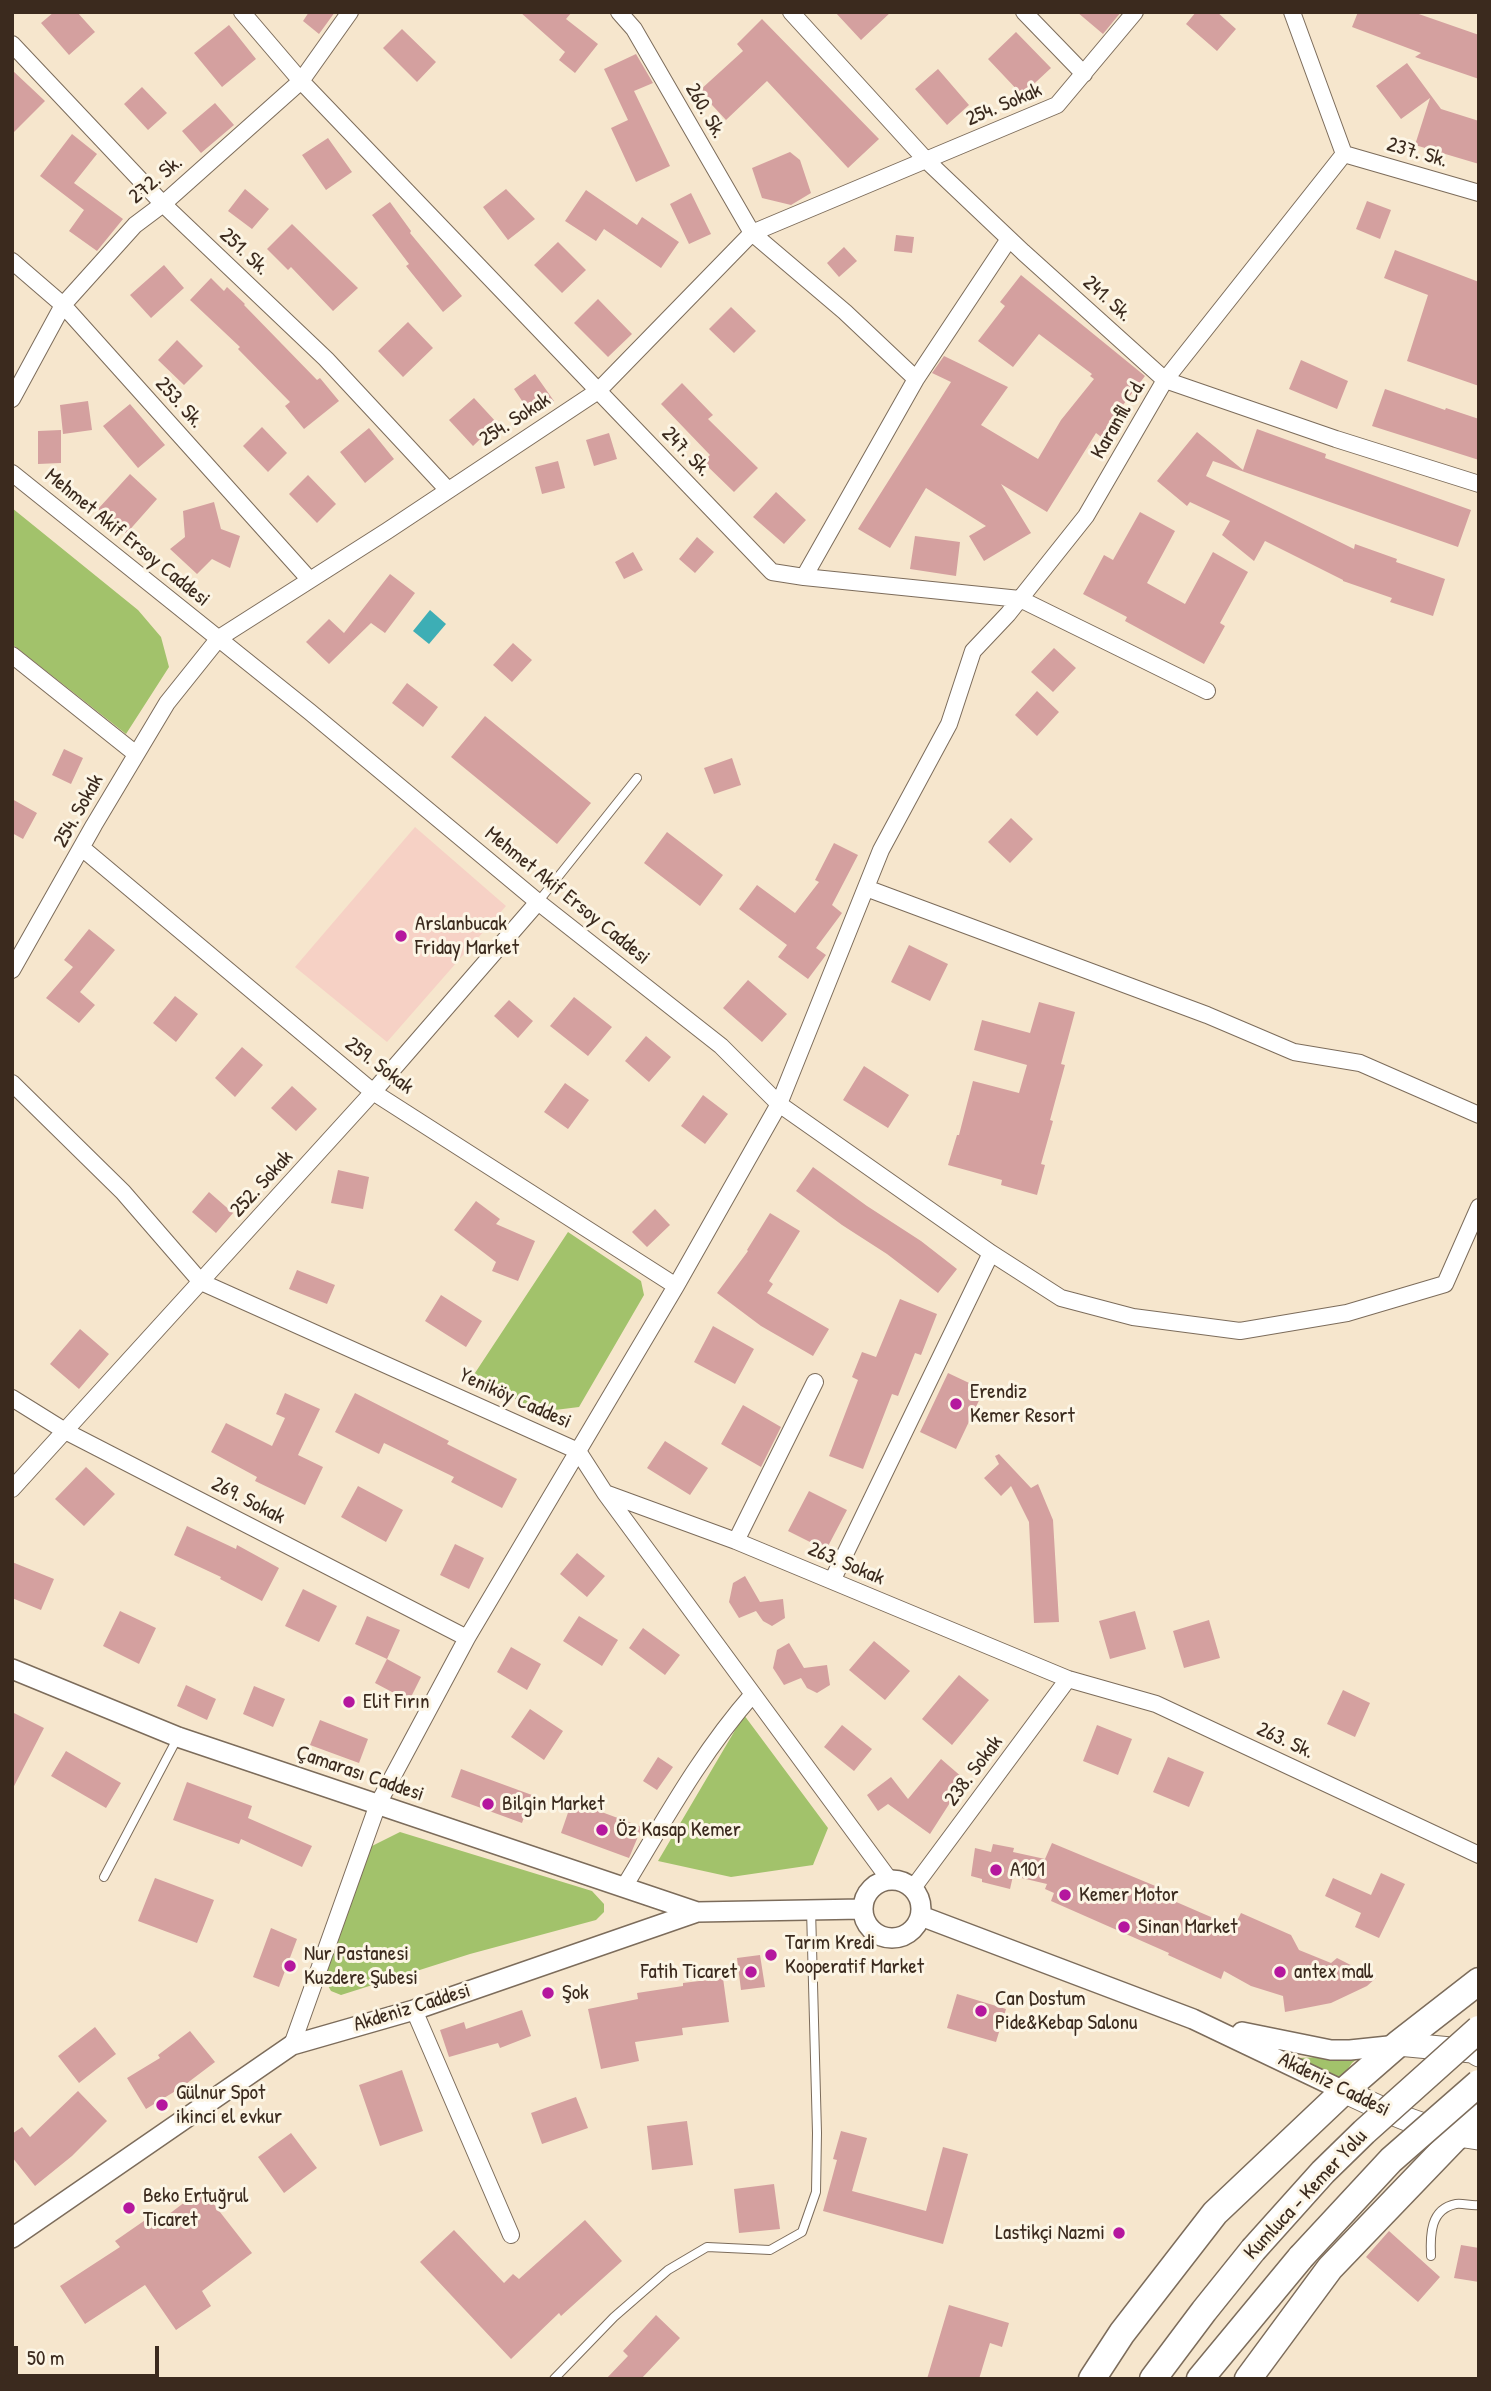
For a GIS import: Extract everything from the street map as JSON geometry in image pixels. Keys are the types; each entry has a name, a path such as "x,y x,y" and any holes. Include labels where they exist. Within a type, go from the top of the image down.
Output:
{"highway":[{"path":"1092,2379 1122,2333 1215,2213 1344,2091 1479,1980"},
{"name":"Kumluca - Kemer Yolu","path":"1153,2379 1253,2250 1323,2172 1479,2029"},
{"name":"Kumluca - Kemer Yolu","path":"1200,2379 1301,2257 1391,2160 1479,2083"},
{"path":"1248,2379 1330,2268 1469,2137 1479,2118"}],"main road":[{"name":"Akdeniz Caddesi","path":"1398,2045 1472,2051 1479,2055"},
{"name":"Akdeniz Caddesi","path":"1344,2091 1405,2120 1469,2137"}],"street":[{"name":"247. Sk.","path":"243,12 301,81 772,572 1020,599"},
{"name":"272. Sk.","path":"12,399 63,305 135,225 163,204 301,81 350,12"},
{"name":"260. Sk.","path":"619,12 634,29 752,233"},
{"name":"241. Sk.","path":"791,12 926,160 1165,380 1336,439 1479,484"},
{"path":"1024,12 1084,74"},
{"name":"254. Sokak","path":"12,970 135,754 167,703 219,638 598,391 752,233 1057,106 1135,12"},
{"path":"1292,12 1343,154"},
{"name":"251. Sk.","path":"12,44 163,204 326,359 447,489"},
{"name":"237. Sk.","path":"1343,154 1479,193"},
{"name":"Karanfil Cd.","path":"779,1104 881,850 949,724 973,651 1020,599 1086,516 1165,380 1343,154"},
{"path":"752,233 845,312 916,379"},
{"path":"804,577 916,379 1009,239"},
{"name":"253. Sk.","path":"12,261 63,305 309,579"},
{"name":"Mehmet Akif Ersoy Caddesi","path":"12,473 219,638 538,902 721,1046 779,1104 991,1253 1061,1298 1133,1317 1240,1331 1347,1313 1445,1284 1479,1207"},
{"path":"1020,599 1207,691"},
{"path":"12,655 135,754"},
{"name":"259. Sokak","path":"82,848 373,1092 676,1286"},
{"path":"866,888 1208,1015 1294,1052 1360,1063 1479,1115"},
{"name":"252. Sokak","path":"12,1489 373,1092 538,902"},
{"name":"Yeniköy Caddesi","path":"12,1083 123,1192 201,1282 578,1451 605,1493 889,1879"},
{"path":"292,2045 378,1804 467,1638 676,1286 779,1104"},
{"path":"832,1581 991,1253"},
{"path":"736,1541 816,1382"},
{"name":"269. Sokak","path":"12,1398 65,1431 467,1638"},
{"name":"263. Sokak","path":"605,1493 736,1541 1068,1679"},
{"name":"Çamarası Caddesi","path":"12,1670 178,1737 697,1912"},
{"name":"263. Sk.","path":"1068,1679 1156,1704 1479,1855"},
{"name":"238. Sokak","path":"913,1888 1068,1679"},
{"path":"624,1887 700,1762 753,1694"},
{"path":"889,1879 902,1881 913,1888 921,1906 914,1928 902,1937 888,1938 875,1933 865,1922 862,1909 871,1889 889,1879"},
{"name":"Akdeniz Caddesi","path":"12,2238 292,2045 414,2010 697,1912 862,1909"},
{"name":"Akdeniz Caddesi","path":"920,1916 1193,2019 1344,2091"},
{"path":"414,2010 511,2235"},
{"name":"Akdeniz Caddesi","path":"1193,2019 1269,2039 1319,2048 1350,2050 1398,2045"}],"lane":[{"path":"538,902 637,778"},
{"path":"104,1877 178,1737"},
{"path":"554,2379 614,2317 668,2270 708,2247 770,2250 802,2232 816,2192 811,1909"},
{"path":"1431,2256 1430,2232 1443,2209 1457,2204 1479,2205"}],"shaded area":[{"name":"Arslanbucak Friday Market","path":"415,827 506,906 387,1042 295,967"}],"green space":[{"path":"12,508 138,610 161,637 169,667 126,734 12,644"},
{"path":"568,1232 641,1281 644,1295 579,1407 539,1412 473,1376"},
{"path":"744,1715 828,1828 813,1865 731,1877 658,1861"},
{"path":"400,1832 592,1891 604,1904 604,1912 596,1920 470,1954 341,1995 331,1991 327,1984 326,1966 368,1848"},
{"path":"1362,2055 1352,2063 1339,2082 1300,2063 1299,2058"}],"water":[{"path":"430,610 446,624 429,644 413,631"}],"building":[{"path":"54,12 77,12 95,32 69,55 41,23"},
{"path":"309,12 335,12 319,34 303,21"},
{"path":"520,12 572,12 566,19 598,44 575,73 559,60 565,52"},
{"path":"835,12 891,12 861,40"},
{"path":"1077,12 1121,12 1103,34"},
{"path":"1196,12 1217,12 1236,29 1217,51 1186,24"},
{"path":"1358,12 1413,12 1479,35 1479,79 1415,57 1421,53 1352,27"},
{"path":"762,19 879,139 848,168 767,81 726,120 699,91 743,51 737,44"},
{"path":"229,25 256,59 222,87 194,53"},
{"path":"402,29 436,62 417,82 383,48"},
{"path":"1016,32 1051,68 1022,95 988,59"},
{"path":"636,54 653,83 634,91 670,166 636,182 611,128 628,120 604,69"},
{"path":"1407,63 1441,109 1479,121 1479,164 1415,145 1430,98 1401,119 1376,86"},
{"path":"938,69 969,105 947,125 915,89"},
{"path":"12,70 45,101 12,134"},
{"path":"142,87 167,113 148,130 124,104"},
{"path":"215,103 234,125 201,153 182,131"},
{"path":"72,134 97,154 74,183 123,219 97,251 69,231 84,210 40,176"},
{"path":"328,138 352,172 326,190 302,155"},
{"path":"790,152 800,160 811,193 791,205 762,198 752,168"},
{"path":"245,189 269,209 252,229 228,211"},
{"path":"506,189 535,219 508,240 483,207"},
{"path":"586,190 637,225 642,217 679,242 661,268 604,229 596,241 565,221"},
{"path":"691,193 711,234 689,244 670,204"},
{"path":"1367,201 1391,210 1380,239 1356,229"},
{"path":"390,202 410,233 462,296 443,312 406,266 409,264 372,215"},
{"path":"292,224 358,288 333,311 291,267 288,270 267,249"},
{"path":"896,235 914,237 912,253 894,251"},
{"path":"558,242 586,270 562,293 534,265"},
{"path":"844,247 857,261 839,277 827,263"},
{"path":"1395,250 1479,282 1479,386 1407,361 1428,295 1384,278"},
{"path":"164,265 184,288 151,318 130,295"},
{"path":"1021,275 1145,376 1120,409 1124,412 1104,439 1096,433 1047,512 1001,484 1031,533 984,561 969,536 986,526 926,488 890,548 858,529 951,382 932,373 944,356 1008,387 981,425 1038,459 1061,420 1094,379 1090,376 1092,374 1039,334 1013,367 978,341 1005,306 1000,302"},
{"path":"211,278 224,291 227,287 245,304 317,380 320,378 339,401 304,429 285,406 290,402 238,349 240,347 190,300"},
{"path":"598,299 632,334 608,357 574,323"},
{"path":"731,307 756,331 734,353 709,329"},
{"path":"408,322 433,348 403,377 378,351"},
{"path":"177,340 203,366 184,385 158,360"},
{"path":"1301,360 1348,381 1337,409 1289,389"},
{"path":"535,374 554,401 533,417 514,389"},
{"path":"682,383 713,415 708,419 758,468 734,492 703,462 710,455 661,404"},
{"path":"1385,389 1479,419 1479,460 1372,426"},
{"path":"474,398 497,423 473,446 449,420"},
{"path":"88,401 92,430 63,434 60,405"},
{"path":"130,404 165,445 138,468 103,426"},
{"path":"262,427 287,453 268,472 243,446"},
{"path":"369,428 394,459 365,483 340,452"},
{"path":"1257,429 1326,454 1325,458 1471,510 1458,547 1213,461 1206,476 1354,549 1355,544 1445,579 1433,616 1390,602 1392,598 1343,581 1265,541 1254,561 1222,535 1230,521 1190,502 1187,506 1157,481 1197,432 1243,470"},
{"path":"61,430 61,463 38,464 38,431"},
{"path":"609,433 617,459 594,466 586,440"},
{"path":"558,461 565,488 542,494 535,467"},
{"path":"130,474 157,499 126,534 98,509"},
{"path":"308,475 336,504 317,523 289,494"},
{"path":"776,492 806,520 784,544 753,517"},
{"path":"214,502 221,529 240,536 230,568 212,559 197,574 170,549 185,537 183,511"},
{"path":"1140,512 1175,531 1147,583 1185,604 1213,552 1248,572 1220,623 1225,626 1204,664 1125,621 1127,617 1083,594 1104,555 1113,560"},
{"path":"915,536 960,542 956,576 910,569"},
{"path":"697,537 714,552 695,573 679,559"},
{"path":"633,552 643,570 624,579 615,562"},
{"path":"390,574 415,593 385,633 371,623 329,664 306,642 329,619 344,633"},
{"path":"513,643 532,660 512,682 493,665"},
{"path":"1054,648 1076,668 1053,692 1031,672"},
{"path":"407,683 438,707 423,727 392,703"},
{"path":"1037,691 1059,712 1037,736 1015,715"},
{"path":"485,716 591,803 557,844 451,757"},
{"path":"64,749 83,758 71,784 52,775"},
{"path":"732,758 741,785 714,794 704,768"},
{"path":"12,799 37,813 23,839 12,833"},
{"path":"1011,818 1033,839 1010,863 988,842"},
{"path":"667,832 723,875 700,906 644,863"},
{"path":"834,843 858,855 832,905 842,913 816,948 826,955 808,979 778,957 787,945 739,909 757,885 795,913 819,882 815,880"},
{"path":"89,929 115,950 80,992 95,1005 79,1023 46,998 73,967 64,960"},
{"path":"909,945 948,964 930,1001 891,982"},
{"path":"748,980 787,1014 762,1042 723,1008"},
{"path":"175,996 198,1014 176,1042 153,1023"},
{"path":"574,997 612,1027 588,1056 550,1026"},
{"path":"509,1000 533,1021 518,1038 494,1016"},
{"path":"1039,1002 1075,1012 1061,1064 1065,1065 1050,1120 1053,1121 1041,1164 1045,1165 1037,1195 1001,1185 1002,1180 948,1165 973,1081 1019,1093 1027,1065 974,1050 982,1020 1030,1033"},
{"path":"646,1036 671,1057 649,1082 625,1061"},
{"path":"242,1047 263,1065 235,1097 215,1078"},
{"path":"864,1066 909,1095 888,1128 843,1100"},
{"path":"565,1083 589,1100 568,1129 544,1112"},
{"path":"292,1086 317,1109 296,1131 271,1108"},
{"path":"703,1095 728,1114 705,1144 681,1126"},
{"path":"813,1167 957,1269 938,1293 796,1191"},
{"path":"338,1170 369,1177 363,1209 331,1203"},
{"path":"209,1192 233,1213 216,1233 192,1212"},
{"path":"476,1201 500,1219 496,1224 535,1241 518,1281 492,1271 496,1262 454,1230"},
{"path":"655,1209 670,1225 647,1247 632,1232"},
{"path":"770,1213 800,1231 769,1281 773,1284 767,1293 829,1329 813,1356 761,1326 717,1293 748,1251"},
{"path":"297,1270 335,1285 327,1304 289,1289"},
{"path":"441,1295 482,1321 466,1347 425,1321"},
{"path":"900,1299 937,1314 921,1355 915,1353 898,1396 892,1394 863,1469 829,1456 858,1380 852,1377 862,1352 876,1357"},
{"path":"713,1326 754,1349 735,1384 694,1362"},
{"path":"80,1329 109,1354 79,1389 50,1364"},
{"path":"948,1373 984,1390 956,1449 920,1432"},
{"path":"285,1393 320,1409 298,1455 323,1467 305,1505 255,1481 257,1477 211,1452 226,1423 272,1446 285,1418 276,1414"},
{"path":"355,1393 517,1479 502,1508 451,1482 454,1477 384,1443 379,1454 335,1432"},
{"path":"743,1405 781,1427 761,1467 721,1444"},
{"path":"665,1441 708,1468 690,1495 647,1468"},
{"path":"999,1454 1031,1488 1038,1484 1053,1520 1059,1622 1034,1623 1029,1522 1011,1486 1001,1496 984,1478 999,1464 995,1456"},
{"path":"86,1467 115,1494 84,1526 55,1499"},
{"path":"358,1486 403,1510 386,1542 341,1517"},
{"path":"809,1491 847,1510 826,1550 788,1531"},
{"path":"187,1526 236,1549 237,1545 279,1568 262,1601 220,1579 221,1577 174,1555"},
{"path":"455,1544 484,1558 469,1589 440,1575"},
{"path":"577,1553 605,1576 587,1597 560,1574"},
{"path":"12,1562 54,1579 41,1610 12,1598"},
{"path":"745,1576 760,1602 783,1599 785,1618 772,1626 763,1621 756,1611 739,1618 729,1602 733,1583"},
{"path":"303,1589 337,1606 319,1642 285,1626"},
{"path":"120,1611 156,1628 139,1664 103,1646"},
{"path":"1135,1611 1146,1649 1110,1659 1099,1621"},
{"path":"367,1616 400,1630 387,1659 355,1644"},
{"path":"579,1616 618,1640 602,1666 563,1641"},
{"path":"1209,1620 1220,1658 1184,1668 1173,1631"},
{"path":"643,1628 680,1655 665,1675 629,1648"},
{"path":"874,1641 910,1671 885,1700 849,1670"},
{"path":"789,1643 804,1668 827,1665 830,1685 817,1693 807,1688 801,1678 784,1685 773,1668 777,1650"},
{"path":"511,1647 541,1664 527,1690 497,1672"},
{"path":"387,1659 421,1677 409,1701 375,1683"},
{"path":"959,1675 989,1700 952,1745 922,1719"},
{"path":"186,1685 216,1699 207,1720 177,1706"},
{"path":"254,1686 285,1699 273,1727 243,1714"},
{"path":"1343,1690 1370,1703 1355,1737 1327,1724"},
{"path":"530,1709 563,1731 544,1760 511,1737"},
{"path":"12,1712 44,1728 12,1790"},
{"path":"320,1720 368,1739 359,1763 310,1745"},
{"path":"842,1725 872,1749 854,1771 824,1747"},
{"path":"1097,1725 1132,1739 1118,1775 1083,1761"},
{"path":"66,1751 121,1783 106,1808 51,1776"},
{"path":"658,1757 673,1767 657,1790 643,1781"},
{"path":"1168,1757 1204,1772 1189,1807 1153,1792"},
{"path":"941,1759 970,1784 956,1800 953,1798 930,1834 888,1804 878,1811 867,1795 891,1777 908,1799"},
{"path":"461,1769 532,1795 522,1823 451,1797"},
{"path":"187,1782 252,1806 248,1818 312,1846 302,1867 241,1839 239,1844 173,1820"},
{"name":"Öz Kasap Kemer","path":"572,1801 642,1827 629,1858 561,1833"},
{"path":"1052,1843 1177,1895 1174,1901 1234,1927 1241,1913 1291,1935 1299,1950 1331,1963 1337,1958 1376,1978 1367,1986 1331,2003 1285,2012 1283,1996 1251,1986 1224,1971 1221,1979 1051,1901 1054,1893 1045,1889 1047,1884 1013,1876 1010,1889 982,1882 982,1879 971,1876 975,1848 991,1852 993,1844 1014,1848 1013,1852 1045,1859"},
{"path":"1381,1873 1405,1884 1379,1938 1355,1927 1361,1913 1325,1896 1333,1878 1371,1895"},
{"path":"155,1878 214,1900 197,1943 138,1921"},
{"path":"271,1928 297,1939 279,1987 253,1977"},
{"name":"Fatih Ticaret","path":"760,1955 765,1987 741,1990 737,1958"},
{"path":"723,1978 729,2022 682,2028 683,2035 635,2042 639,2061 601,2069 588,2009 638,1999 637,1993"},
{"path":"957,1994 1006,2009 996,2042 947,2028"},
{"path":"522,2010 531,2036 500,2048 498,2043 449,2057 440,2030 464,2022 466,2029"},
{"path":"95,2027 116,2054 79,2083 58,2056"},
{"path":"190,2031 215,2062 146,2109 127,2078 160,2058 158,2055"},
{"path":"402,2070 423,2131 380,2146 359,2085"},
{"path":"78,2091 107,2121 72,2156 35,2186 12,2157 12,2134 22,2127 30,2137"},
{"path":"576,2097 588,2128 542,2144 531,2113"},
{"path":"687,2121 693,2165 652,2170 647,2126"},
{"path":"841,2131 867,2138 852,2191 926,2211 943,2147 968,2154 943,2244 823,2211 837,2160 833,2159"},
{"path":"291,2133 317,2168 284,2193 258,2157"},
{"path":"774,2184 780,2229 739,2233 734,2189"},
{"path":"202,2189 252,2253 202,2291 211,2306 176,2330 145,2285 85,2324 60,2286 120,2247 115,2241 151,2216 156,2224"},
{"path":"585,2220 622,2261 561,2316 559,2313 511,2359 420,2262 454,2230 504,2283 513,2274 519,2279"},
{"path":"1389,2231 1440,2277 1418,2302 1366,2257"},
{"path":"1461,2245 1479,2248 1479,2282 1454,2278"},
{"path":"949,2305 1009,2323 1002,2347 990,2343 979,2379 927,2379"},
{"path":"656,2315 680,2338 641,2379 606,2379 628,2356 623,2351"}],"place":[{"name":"Arslanbucak Friday Market","path":"401,936"},
{"name":"Erendiz Kemer Resort","path":"956,1404"},
{"name":"Elit Fırın","path":"349,1702"},
{"name":"Bilgin Market","path":"488,1804"},
{"name":"Öz Kasap Kemer","path":"602,1830"},
{"name":"A101","path":"996,1870"},
{"name":"Kemer Motor","path":"1065,1895"},
{"name":"Sinan Market","path":"1124,1927"},
{"name":"Tarım Kredi Kooperatif Market","path":"771,1955"},
{"name":"Nur Pastanesi Kuzdere Şubesi","path":"290,1966"},
{"name":"Fatih Ticaret","path":"751,1972"},
{"name":"antex mall","path":"1280,1972"},
{"name":"Şok","path":"548,1993"},
{"name":"Can Dostum Pide&Kebap Salonu","path":"981,2011"},
{"name":"Gülnur Spot ikinci el evkur","path":"162,2105"},
{"name":"Beko Ertuğrul Ticaret","path":"129,2208"},
{"name":"Lastikçi Nazmi","path":"1119,2233"}]}
